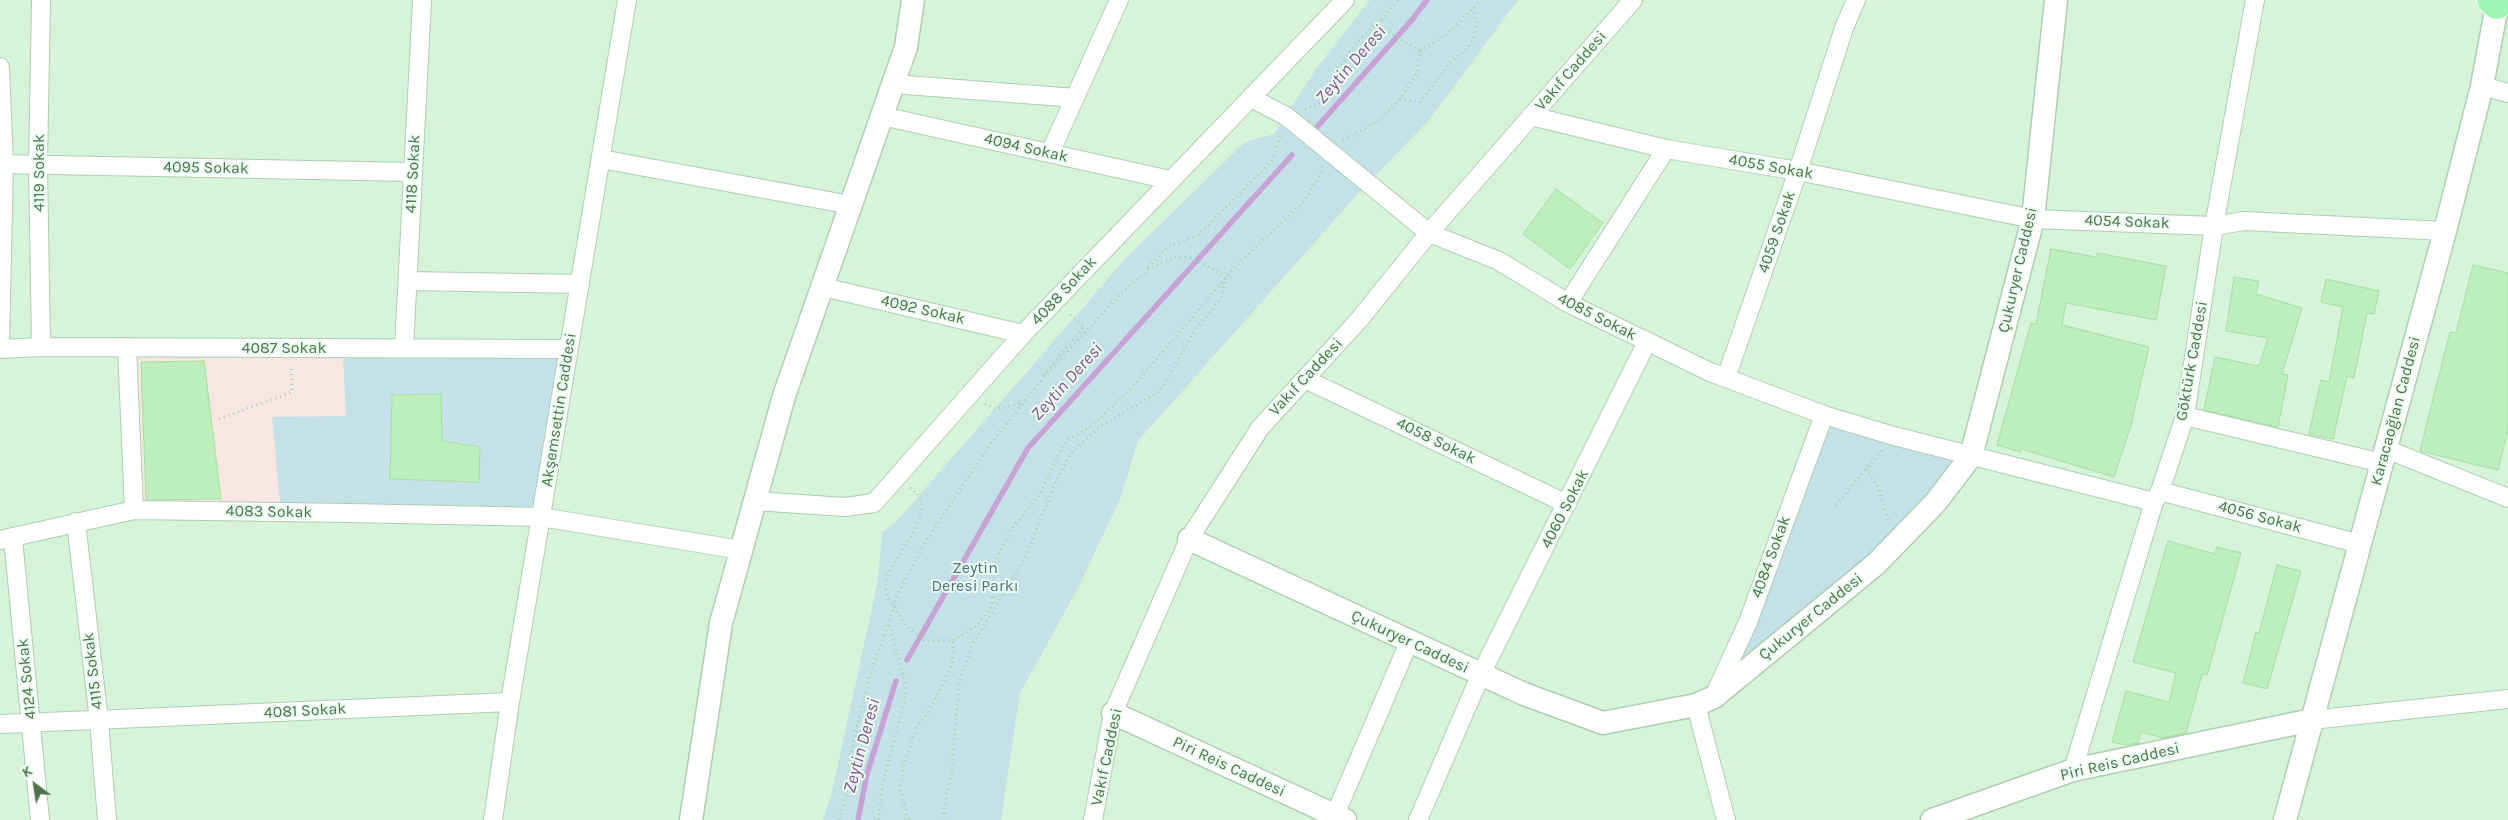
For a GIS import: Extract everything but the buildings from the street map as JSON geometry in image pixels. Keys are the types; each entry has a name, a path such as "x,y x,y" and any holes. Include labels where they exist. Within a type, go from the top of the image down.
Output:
{"street":[{"name":"4119 Sokak","path":"41,0 38,165 42,347"},
{"name":"4118 Sokak","path":"404,348 422,0"},
{"name":"Akşemsettin Caddesi","path":"493,820 510,702 626,0"},
{"path":"691,820 721,623 784,396 906,47 913,0"},
{"path":"1050,153 1119,0"},
{"name":"4088 Sokak","path":"755,501 845,507 874,503 1023,334 1345,0"},
{"name":"Vakıf Caddesi","path":"1093,820 1113,713 1189,539 1260,428 1358,321 1428,233 1633,0"},
{"name":"4059 Sokak","path":"1726,378 1798,171 1844,28 1856,0"},
{"name":"Çukuryer Caddesi","path":"1189,539 1524,694 1603,723 1705,701 1876,564 1977,458 2032,219 2056,0"},
{"name":"Göktürk Caddesi","path":"2073,770 2157,496 2185,416 2214,226 2255,0"},
{"name":"Karacaoğlan Caddesi","path":"2285,820 2445,231 2482,86 2497,1"},
{"path":"0,67 2,164 0,344"},
{"path":"893,84 1074,98"},
{"path":"2482,86 2508,93"},
{"name":"4085 Sokak","path":"1251,98 1286,116 1326,151 1428,233 1499,261 1568,303 1726,378 1824,415 1977,458"},
{"name":"4094 Sokak","path":"882,116 1170,180"},
{"name":"4055 Sokak","path":"1531,116 1666,149 1798,171 2011,214"},
{"path":"1568,303 1666,149"},
{"path":"601,159 851,205"},
{"name":"4095 Sokak","path":"2,164 413,172"},
{"name":"4054 Sokak","path":"2011,214 2032,219 2214,226 2244,221 2445,231"},
{"path":"408,281 580,284"},
{"name":"4092 Sokak","path":"823,287 1023,334"},
{"name":"4060 Sokak","path":"1418,820 1481,674 1647,342"},
{"name":"4087 Sokak","path":"0,349 42,347 569,349"},
{"path":"127,348 134,510"},
{"name":"4058 Sokak","path":"1305,379 1567,504"},
{"name":"4084 Sokak","path":"1705,701 1748,622 1824,415"},
{"path":"2185,416 2384,456 2508,498"},
{"name":"4056 Sokak","path":"1977,458 2157,496 2360,544"},
{"name":"4083 Sokak","path":"6,539 134,510 541,517 741,550"},
{"name":"4115 Sokak","path":"76,522 99,720 107,820"},
{"name":"4124 Sokak","path":"6,539 31,723 40,820"},
{"path":"1340,818 1409,642"},
{"path":"2312,720 2508,699"},
{"path":"1705,701 1726,820"},
{"name":"4081 Sokak","path":"0,724 510,702"},
{"name":"Piri Reis Caddesi","path":"1113,713 1340,818"},
{"name":"Piri Reis Caddesi","path":"1932,820 2073,770 2312,720"}],"path":[{"path":"1112,302 1168,247 1198,235 1273,160 1286,116 1319,104 1338,68 1353,48 1398,0"},
{"path":"1420,51 1450,32 1481,0"},
{"path":"1400,99 1420,102 1451,62 1469,47 1474,37 1477,22 1472,8"},
{"path":"1376,24 1420,51"},
{"path":"896,478 918,494 922,510 916,528 888,574 886,588 894,607 910,629 925,641 953,640 977,626 992,605 994,572 998,554 1013,527 1041,493 1060,449 1069,439 1094,424 1130,390 1226,280 1304,201 1320,175 1326,151 1381,119 1400,99 1417,74 1420,51"},
{"path":"1034,390 1121,293 1151,267 1176,256 1192,258 1226,280"},
{"path":"944,820 944,808 952,769 959,682 973,643 1024,562 1057,479 1071,453 1100,428 1161,390 1195,330 1220,298 1226,280"},
{"path":"839,820 846,795 854,739 866,693 899,591 925,543 989,445 1084,326"},
{"path":"219,419 292,392 290,348"},
{"path":"968,397 997,409 1020,404 1028,398"},
{"path":"1836,505 1894,436"},
{"path":"1866,469 1879,488 1894,546"},
{"path":"878,820 883,782 907,692 889,622"},
{"path":"907,820 900,789 904,765 917,727 929,711 946,680 953,661 953,640"}],"shaded area":[{"path":"0,0 2508,0 2508,820 0,820"},
{"path":"127,347 343,348 349,512 134,510"}],"green space":[{"name":"Zeytin Deresi Parkı","path":"1370,0 1518,0 1429,120 1363,188 1138,441 1121,497 1078,588 1020,693 1001,820 823,820 832,792 878,580 882,532 896,522 1127,257 1245,142 1274,134 1318,66"},
{"path":"343,356 558,356 538,511 281,512 272,417 346,416"},
{"path":"1829,422 1948,458 1955,463 1952,471 1845,579 1732,669"}],"waterway":[{"name":"Zeytin Deresi","path":"1317,127 1411,21 1427,0"},
{"name":"Zeytin Deresi","path":"907,660 1028,448 1292,155"},
{"name":"Zeytin Deresi","path":"858,820 867,774 896,681"}]}
